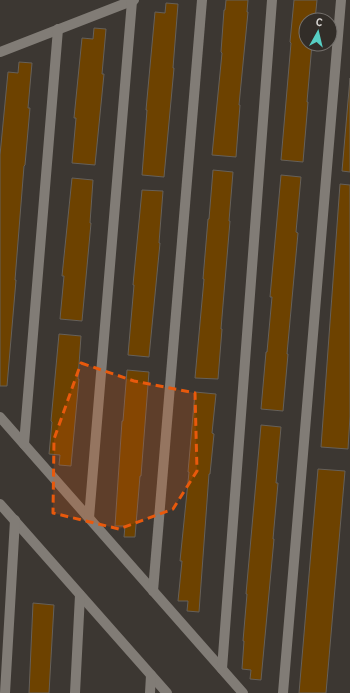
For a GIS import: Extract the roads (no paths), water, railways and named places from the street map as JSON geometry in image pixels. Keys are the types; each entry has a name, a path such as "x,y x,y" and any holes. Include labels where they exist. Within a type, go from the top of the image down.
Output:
{"street":[{"path":"0,52 133,0 89,518"},
{"path":"153,591 202,0"},
{"path":"222,669 272,0"},
{"path":"283,693 341,0"},
{"path":"24,444 58,29"},
{"path":"0,416 243,693"},
{"path":"0,504 167,693"},
{"path":"5,693 15,520"},
{"path":"75,693 80,595"},
{"path":"150,693 151,675"}]}
